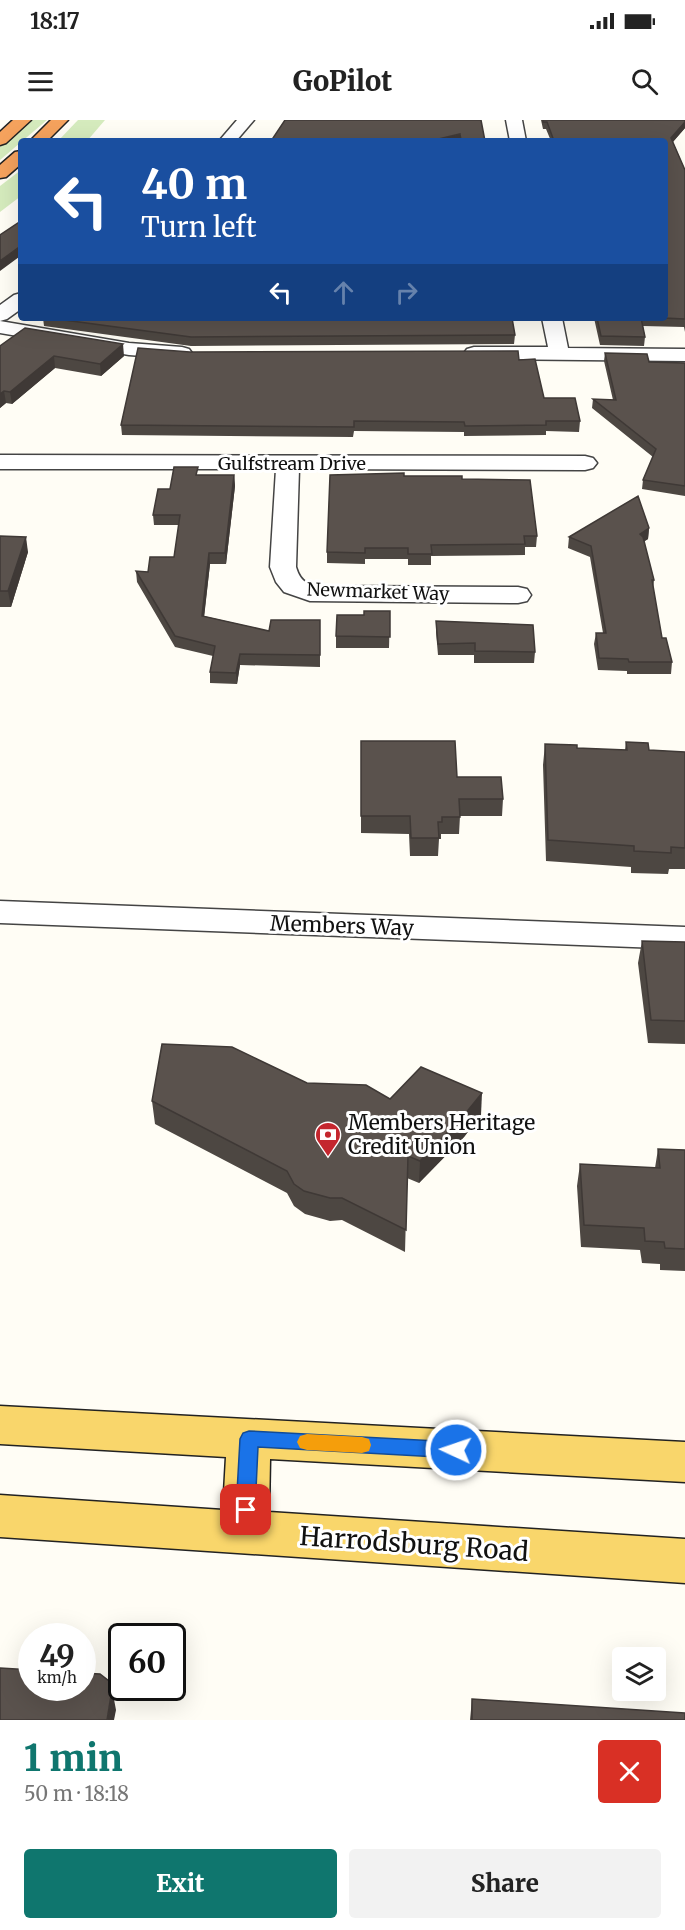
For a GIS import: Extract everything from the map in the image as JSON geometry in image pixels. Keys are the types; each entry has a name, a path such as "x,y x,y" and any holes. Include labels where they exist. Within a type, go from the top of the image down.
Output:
{"highway":[{"path":"0,140 23,120"},
{"path":"41,138 60,120"},
{"path":"0,173 18,158"}],"main road":[{"path":"0,1425 685,1462"},
{"path":"245,1533 249,1439"},
{"name":"Harrodsburg Road","path":"0,1516 685,1561"}],"street":[{"path":"230,138 246,120"},
{"path":"514,120 517,138"},
{"path":"0,315 18,301"},
{"path":"553,321 559,352"},
{"path":"0,327 129,349 203,354"},
{"path":"452,353 559,352 685,355"},
{"name":"Gulfstream Drive","path":"0,462 585,463"},
{"name":"Newmarket Way","path":"288,464 283,567 285,577 292,587 311,594 518,595"},
{"name":"Members Way","path":"0,912 685,938"}],"green space":[{"path":"32,120 47,120 26,138 18,138 18,145 0,160 0,147"},
{"path":"78,120 105,120 90,138 61,138"},
{"path":"18,172 18,198 0,212 0,186"}],"building":[{"path":"285,120 481,120 484,138 461,138 460,134 443,138 273,138"},
{"path":"543,120 685,120 671,138 685,170 685,319 668,318 668,138 553,138 547,122"},
{"path":"18,223 18,248 0,261 0,235"},
{"path":"71,321 513,321 515,335 191,337"},
{"path":"598,321 642,321 645,337 601,336"},
{"path":"25,328 123,344 100,364 54,356 10,392 4,391 0,394 0,346"},
{"path":"138,348 190,352 518,351 519,360 535,359 544,398 575,398 580,421 546,421 546,425 465,426 464,422 354,421 354,427 121,425"},
{"path":"605,353 647,354 649,362 685,363 685,486 643,480 656,449 593,399 616,400"},
{"path":"174,467 198,467 196,475 234,475 225,553 209,553 202,616 269,631 271,620 320,620 320,655 240,654 236,673 210,672 215,646 175,636 136,571 148,572 150,557 174,557 180,515 153,515 158,489 170,489"},
{"path":"404,473 404,476 462,476 462,479 530,480 537,536 524,536 525,544 431,545 432,554 408,554 408,548 365,548 365,553 327,552 330,475"},
{"path":"638,496 649,528 640,534 643,537 654,580 652,580 662,638 666,638 672,662 629,662 628,659 599,658 596,633 606,633 591,546 569,537"},
{"path":"0,536 26,537 8,591 0,591"},
{"path":"364,611 390,611 390,637 336,636 337,615 364,615"},
{"path":"436,621 533,625 535,652 475,651 475,643 438,644"},
{"path":"361,741 455,741 457,777 501,777 503,799 459,799 460,817 442,817 442,822 438,822 439,838 411,838 410,816 361,816"},
{"path":"626,742 648,743 649,750 685,752 685,848 671,847 671,853 634,851 634,846 548,840 545,744 627,750"},
{"path":"642,941 685,942 685,1021 651,1020"},
{"name":"Members Heritage Credit Union","path":"162,1044 232,1047 307,1083 366,1085 390,1099 421,1067 482,1093 420,1161 408,1156 406,1230 342,1198 330,1198 304,1191 294,1184 287,1171 152,1101"},
{"path":"658,1149 685,1150 685,1249 665,1248 664,1242 645,1241 644,1228 584,1225 580,1164 660,1168"},
{"path":"0,1668 18,1669 18,1701 96,1701 96,1674 108,1680 108,1701 110,1701 107,1720 0,1720"},
{"path":"472,1699 685,1713 685,1720 472,1720"}],"slow traffic":[{"path":"307,1442 362,1445"}],"place":[{"name":"Members Heritage Credit Union","path":"328,1158"}],"route":[{"path":"246,1510 249,1439 456,1450"}]}
